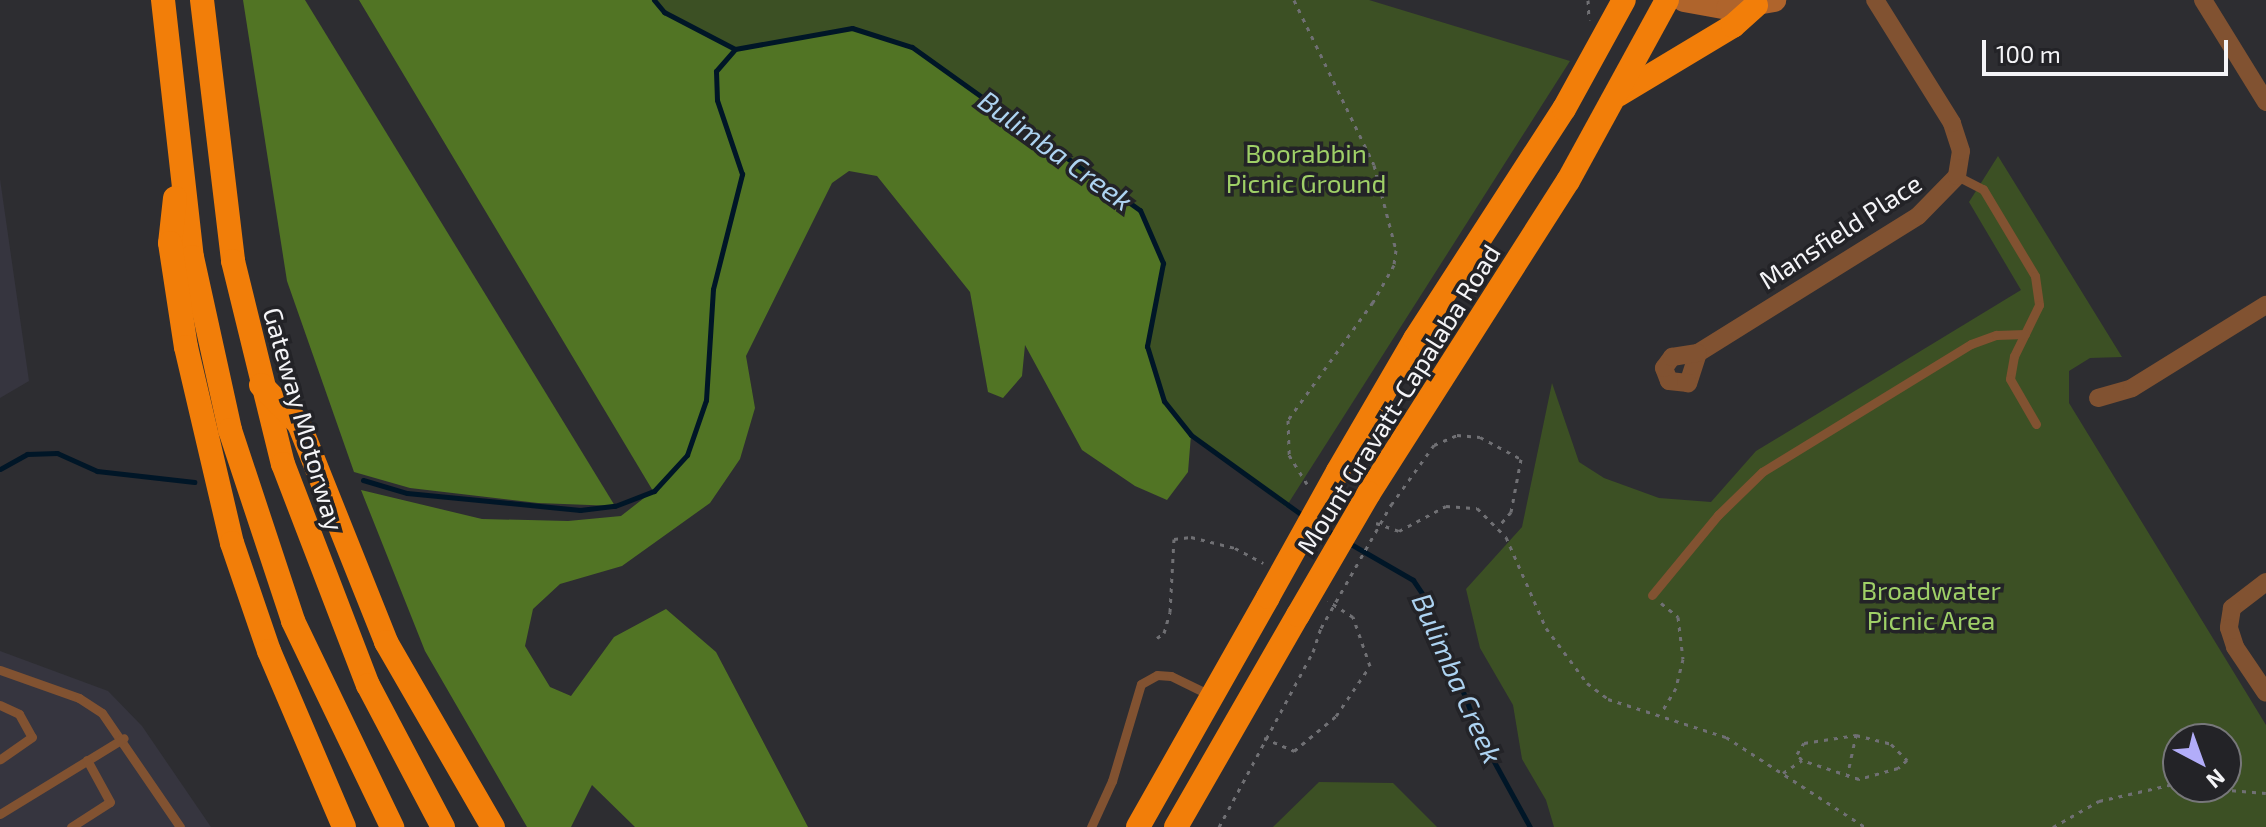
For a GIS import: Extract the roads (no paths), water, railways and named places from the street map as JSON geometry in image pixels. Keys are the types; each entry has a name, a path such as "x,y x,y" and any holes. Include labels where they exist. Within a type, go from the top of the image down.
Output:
{"highway":[{"path":"163,0 179,164 203,315 246,484 293,621 392,827"},
{"name":"Gateway Motorway","path":"202,0 233,261 260,383 330,596 368,685 443,827"},
{"name":"Mount Gravatt-Capalaba Road","path":"1138,827 1415,339 1556,122 1624,0"},
{"name":"Mount Gravatt-Capalaba Road","path":"1176,827 1369,493 1618,95 1667,0"},
{"path":"1618,95 1733,26 1765,2"},
{"path":"179,164 170,243 210,461 269,651 344,827"},
{"path":"260,383 299,424 386,642 441,744 493,827"}],"main road":[{"path":"1684,0 1728,8 1765,2"}],"street":[{"name":"Mansfield Place","path":"1698,353 1918,216 1957,176 1961,151 1952,123 1875,0"},
{"path":"2203,0 2266,102"},
{"path":"2098,398 2132,388 2266,305"},
{"path":"2266,582 2232,608 2229,628 2235,647 2266,693"}],"lane":[{"path":"1957,176 1983,189 2035,276 2039,305 2025,334 2010,379 2036,424"},
{"path":"1652,595 1718,515 1762,472 1971,344 1996,335 2025,334"},
{"path":"0,670 93,705 124,738 180,827"},
{"path":"1091,827 1112,781 1141,684 1157,675 1171,676 1213,696"},
{"path":"0,705 19,714 32,737 0,759"},
{"path":"0,814 124,738"},
{"path":"71,827 110,802 87,760"}],"waterway":[{"name":"Bulimba Creek","path":"654,0 664,12 735,49 852,28 912,47 1140,210 1163,263 1147,346 1164,401 1191,435 1306,518"},
{"path":"363,480 407,493 580,510 615,506 654,491 687,455 706,400 713,289 742,174 717,100 716,71 735,49"},
{"path":"0,469 27,454 57,453 97,471 194,482"},
{"name":"Bulimba Creek","path":"1318,525 1337,536"},
{"name":"Bulimba Creek","path":"1349,543 1413,580 1428,602 1481,738 1530,827"}],"park label":[{"name":"Boorabbin Picnic Ground","path":"1306,168"},
{"name":"Broadwater Picnic Area","path":"1931,605"}]}
